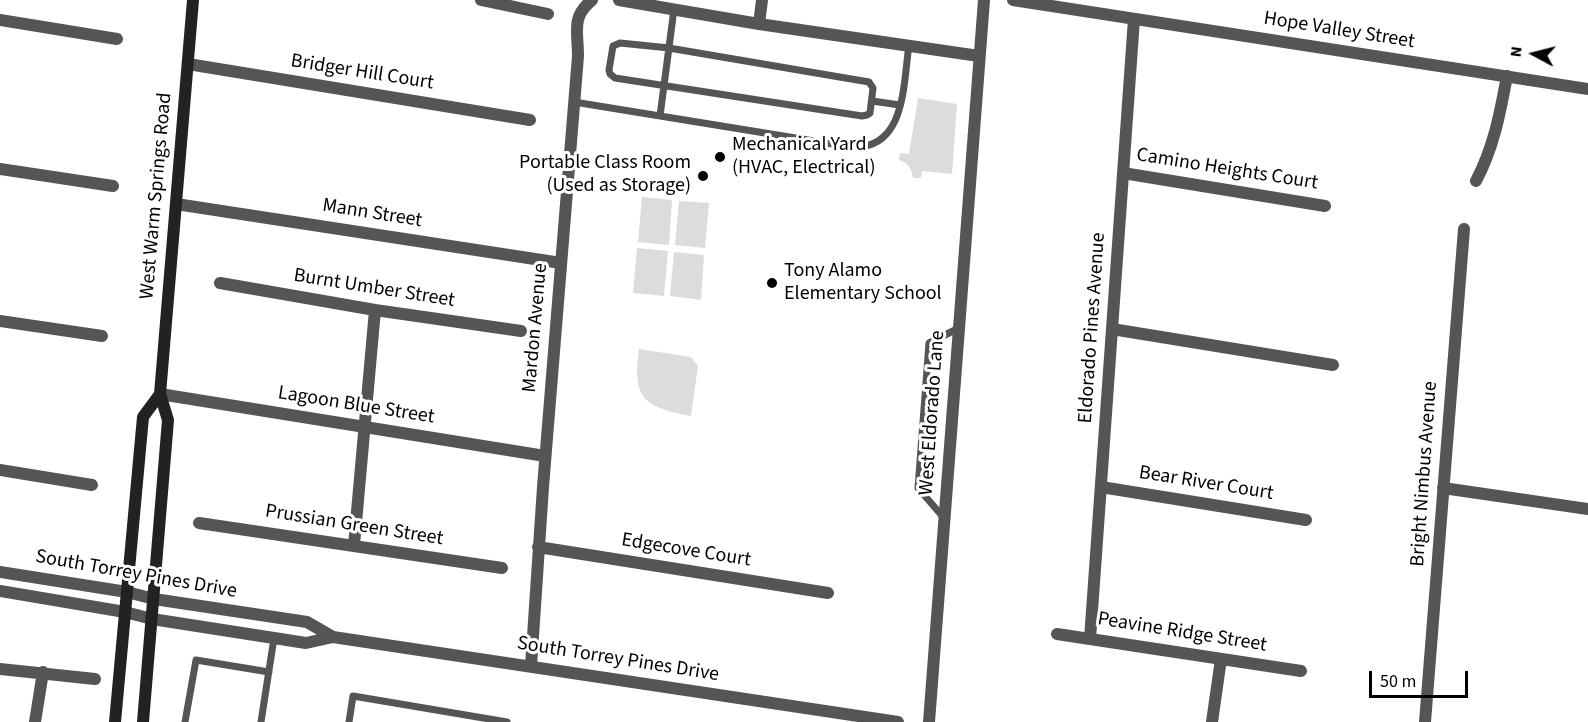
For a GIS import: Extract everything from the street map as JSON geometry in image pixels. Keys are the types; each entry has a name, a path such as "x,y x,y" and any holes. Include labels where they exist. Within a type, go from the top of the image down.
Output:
{"main road":[{"name":"West Warm Springs Road","path":"143,722 168,420 160,394 193,0"},
{"path":"115,722 143,417 160,394"}],"street":[{"path":"482,0 518,4 548,14"},
{"name":"Mardon Avenue","path":"531,666 538,547 578,56 578,20 580,11 592,0"},
{"path":"619,0 759,24 980,56"},
{"path":"759,24 762,0"},
{"name":"West Eldorado Lane","path":"929,722 984,0"},
{"name":"Hope Valley Street","path":"1013,0 1588,89"},
{"name":"Eldorado Pines Avenue","path":"1090,639 1134,19"},
{"path":"0,20 117,39"},
{"name":"Bridger Hill Court","path":"188,64 530,120"},
{"path":"1476,181 1495,135 1507,76"},
{"path":"0,169 113,186"},
{"name":"Camino Heights Court","path":"1123,173 1325,206"},
{"name":"Mann Street","path":"176,204 561,263"},
{"name":"Bright Nimbus Avenue","path":"1425,722 1464,229"},
{"name":"Burnt Umber Street","path":"220,283 375,310 521,331"},
{"path":"354,545 375,310"},
{"path":"0,321 102,336"},
{"path":"1112,329 1333,365"},
{"name":"Lagoon Blue Street","path":"160,394 546,456"},
{"path":"0,470 92,485"},
{"name":"Bear River Court","path":"1101,487 1306,520"},
{"path":"1443,488 1588,509"},
{"name":"Prussian Green Street","path":"199,523 502,568"},
{"name":"Edgecove Court","path":"538,547 828,593"},
{"name":"South Torrey Pines Drive","path":"0,572 128,592 154,599 307,622 333,637"},
{"name":"South Torrey Pines Drive","path":"0,591 125,612 152,619 306,643 333,637 898,722"},
{"name":"Peavine Ridge Street","path":"1057,634 1301,671"},
{"path":"1212,722 1221,659"},
{"path":"0,669 95,679"},
{"path":"35,722 43,672"}],"lane":[{"path":"660,116 674,9"},
{"path":"616,43 669,48 869,82 873,88 869,114 862,116 664,86 615,78 609,70 613,46 616,43"},
{"path":"574,102 859,147 870,146 880,141 894,126 900,105 909,45"},
{"path":"872,101 900,105"},
{"path":"945,519 918,488 929,343 959,328"},
{"path":"261,722 274,638"},
{"path":"185,722 196,660 268,672"},
{"path":"349,722 353,696 507,722"}],"shaded area":[{"path":"918,98 957,104 952,174 922,171 921,178 913,178 909,166 899,160 900,153 909,154"},
{"path":"642,197 672,200 669,245 638,242"},
{"path":"679,201 709,203 705,248 675,245"},
{"path":"637,248 668,251 664,296 633,293"},
{"path":"674,252 704,255 701,300 670,296"},
{"path":"639,349 691,357 698,366 691,416 662,409 645,398 640,390 638,379"}],"place":[{"name":"Mechanical Yard (HVAC, Electrical)","path":"720,157"},
{"name":"Portable Class Room (Used as Storage)","path":"703,176"},
{"name":"Tony Alamo Elementary School","path":"772,283"}]}
